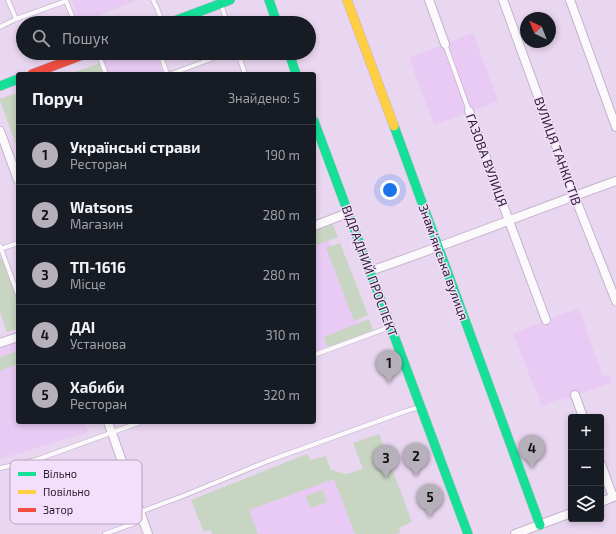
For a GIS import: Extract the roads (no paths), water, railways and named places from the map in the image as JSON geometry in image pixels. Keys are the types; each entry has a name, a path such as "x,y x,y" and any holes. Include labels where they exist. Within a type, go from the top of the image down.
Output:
{"street":[{"path":"180,16 218,1 230,0"},
{"path":"269,0 275,16"},
{"name":"Знамʼянська вулиця","path":"347,0 438,247 506,440 540,525"},
{"name":"ГАЗОВА ВУЛИЦЯ","path":"429,0 445,44"},
{"name":"ВУЛИЦЯ ТАНКІСТІВ","path":"503,0 574,196 616,301"},
{"path":"570,0 616,127"},
{"path":"28,72 60,60"},
{"path":"37,72 69,60"},
{"path":"291,60 295,72"},
{"path":"0,83 16,77"},
{"path":"0,86 16,81"},
{"name":"ГАЗОВА ВУЛИЦЯ","path":"469,111 546,320"},
{"path":"0,131 2,142 16,175"},
{"name":"ВІДРАДНИЙ ПРОСПЕКТ","path":"316,132 318,142 348,213 468,534"},
{"path":"370,271 616,181"},
{"path":"316,225 348,213"},
{"path":"0,343 16,338"},
{"path":"575,395 582,414"},
{"path":"109,424 122,460"},
{"path":"604,471 615,497 604,501"},
{"path":"515,534 568,514"},
{"path":"142,516 148,534"}],"lane":[{"path":"0,26 16,19 8,0"},
{"path":"153,0 160,16"},
{"path":"24,16 66,1 71,16"},
{"path":"218,1 224,16"},
{"name":"ГАЗОВА ВУЛИЦЯ","path":"445,44 469,111"},
{"path":"101,60 105,72"},
{"path":"162,60 166,72"},
{"path":"176,72 208,60"},
{"path":"240,60 244,72"},
{"path":"16,244 0,248 16,290"},
{"path":"316,354 391,327"},
{"path":"142,516 183,496 268,461 406,411 421,407"},
{"path":"36,460 136,424"},
{"path":"0,468 10,466"},
{"path":"105,534 126,524"}],"place":[{"name":"Українські страви","path":"389,383"},
{"name":"ДАІ","path":"532,468"},
{"name":"Watsons","path":"416,476"},
{"name":"ТП-1616","path":"386,478"},
{"name":"Хабиби","path":"430,517"}]}
